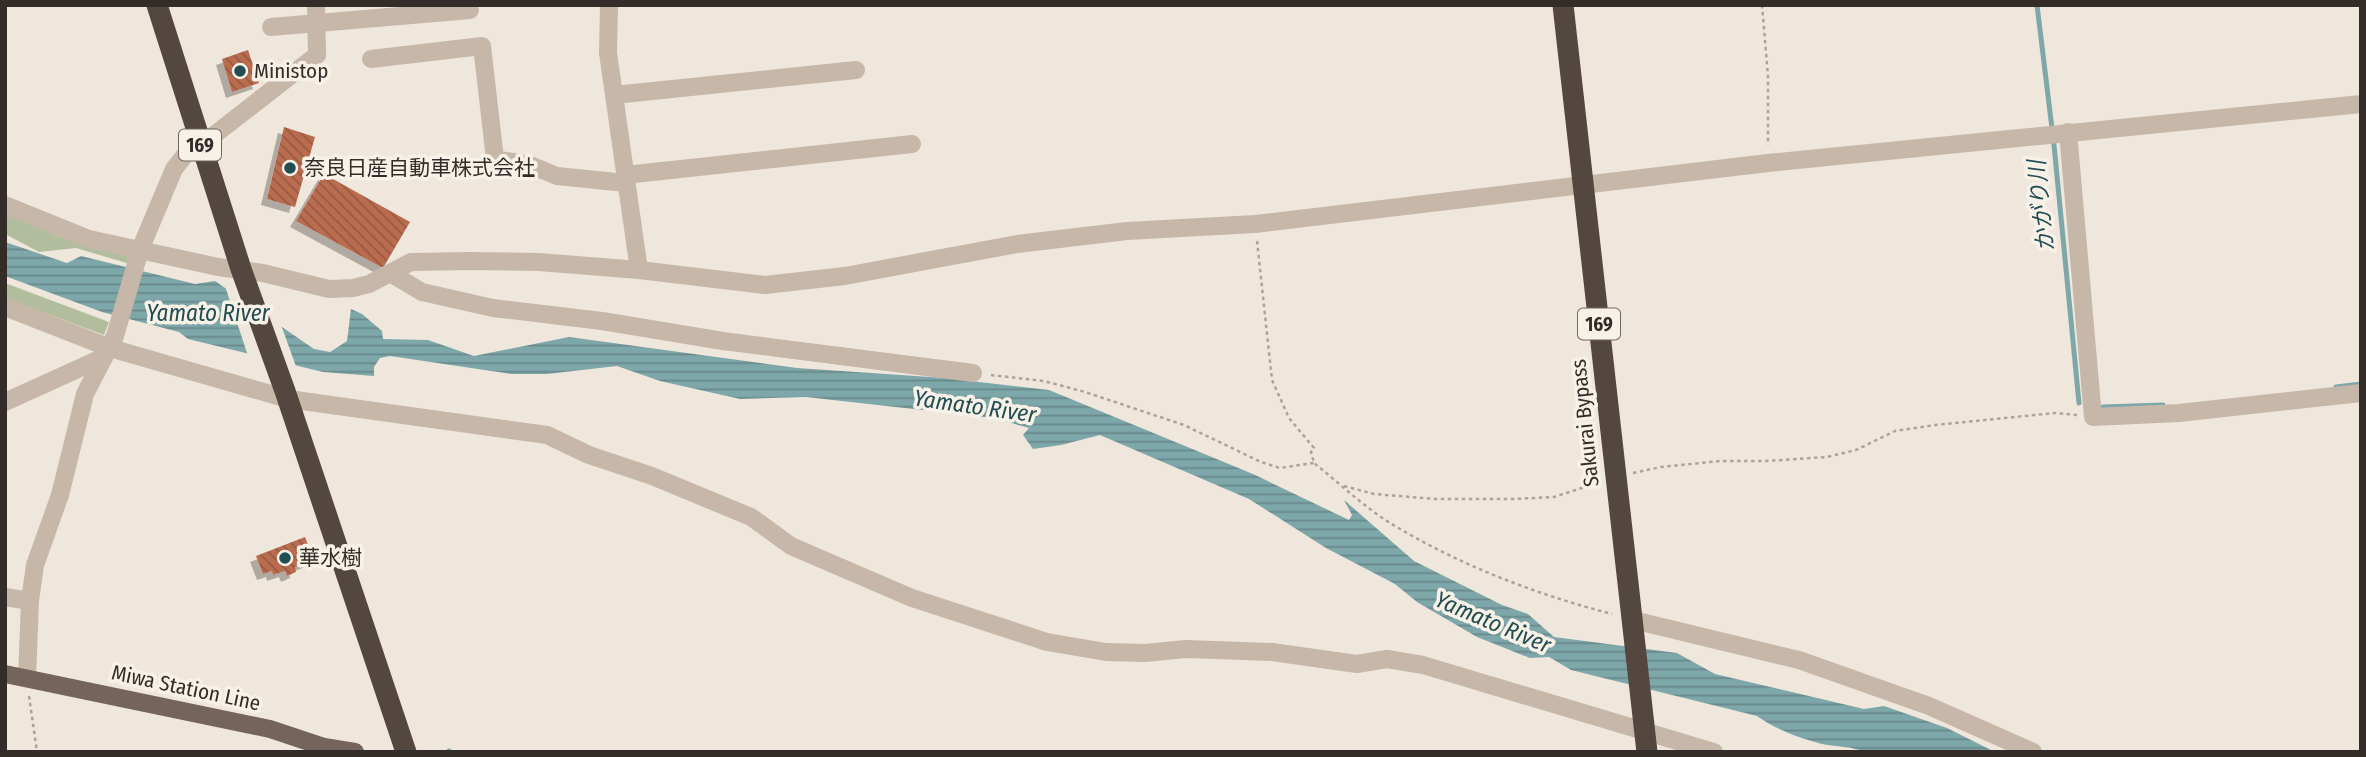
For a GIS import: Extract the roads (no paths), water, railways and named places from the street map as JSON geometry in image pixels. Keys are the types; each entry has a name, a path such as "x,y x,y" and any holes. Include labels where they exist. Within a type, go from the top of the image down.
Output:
{"highway":[{"name":"169","path":"157,5 200,146 406,752"},
{"name":"Sakurai Bypass","path":"1563,5 1647,752"}],"main road":[{"name":"Miwa Station Line","path":"5,674 270,729 324,747 355,752"}],"street":[{"path":"609,5 608,53 639,270"},
{"path":"271,27 316,14 470,10"},
{"path":"27,678 30,601 35,565 60,495 85,394 109,347 140,250 174,169 185,155 317,55 316,14"},
{"path":"372,59 482,46 495,159 530,165 557,176 626,179 912,144"},
{"path":"614,95 856,70"},
{"path":"5,205 89,239 218,267 244,276 329,289 369,284 411,262 470,261 539,262 639,270 765,285 845,276 1017,243 1127,231 1255,224 1768,163 2361,104"},
{"path":"2068,132 2093,417 2179,414 2361,393"},
{"path":"390,273 422,292 494,309 602,321 723,341 973,373"},
{"path":"5,307 109,347 286,395 547,435 589,455 652,475 751,517 791,546 912,598 1047,642 1106,652 1145,653 1186,649 1272,652 1357,664 1387,659 1423,665 1644,720 1714,752"},
{"path":"5,402 109,347"},
{"path":"5,597 30,601"},
{"path":"1633,620 1799,660 1929,706 2033,752"}],"water":[{"name":"Yamato River","path":"5,242 67,263 81,256 195,284 215,281 314,349 330,352 347,341 351,309 362,314 382,331 383,339 428,340 474,356 569,337 797,368 945,378 1049,390 1253,474 1349,520 1352,515 1344,500 1414,561 1502,605 1528,614 1554,637 1677,653 1715,674 1864,709 1884,706 1947,728 1995,752 1865,752 1822,744 1788,733 1757,716 1571,670 1549,657 1530,658 1477,637 1417,602 1395,584 1326,548 1249,499 1100,435 1033,449 1023,435 1029,428 994,418 806,397 740,399 660,381 617,366 547,374 511,374 390,356 380,358 374,367 374,376 323,372 188,339 179,332 102,312 5,276"}],"waterway":[{"name":"かがり川","path":"2037,5 2054,145 2079,403"},
{"name":"かがり川","path":"2336,387 2361,384"},
{"name":"かがり川","path":"2103,407 2163,405"}],"place":[{"name":"Ministop","path":"240,71"},
{"name":"奈良日産自動車株式会社","path":"290,168"},
{"name":"華水樹","path":"285,558"}]}
